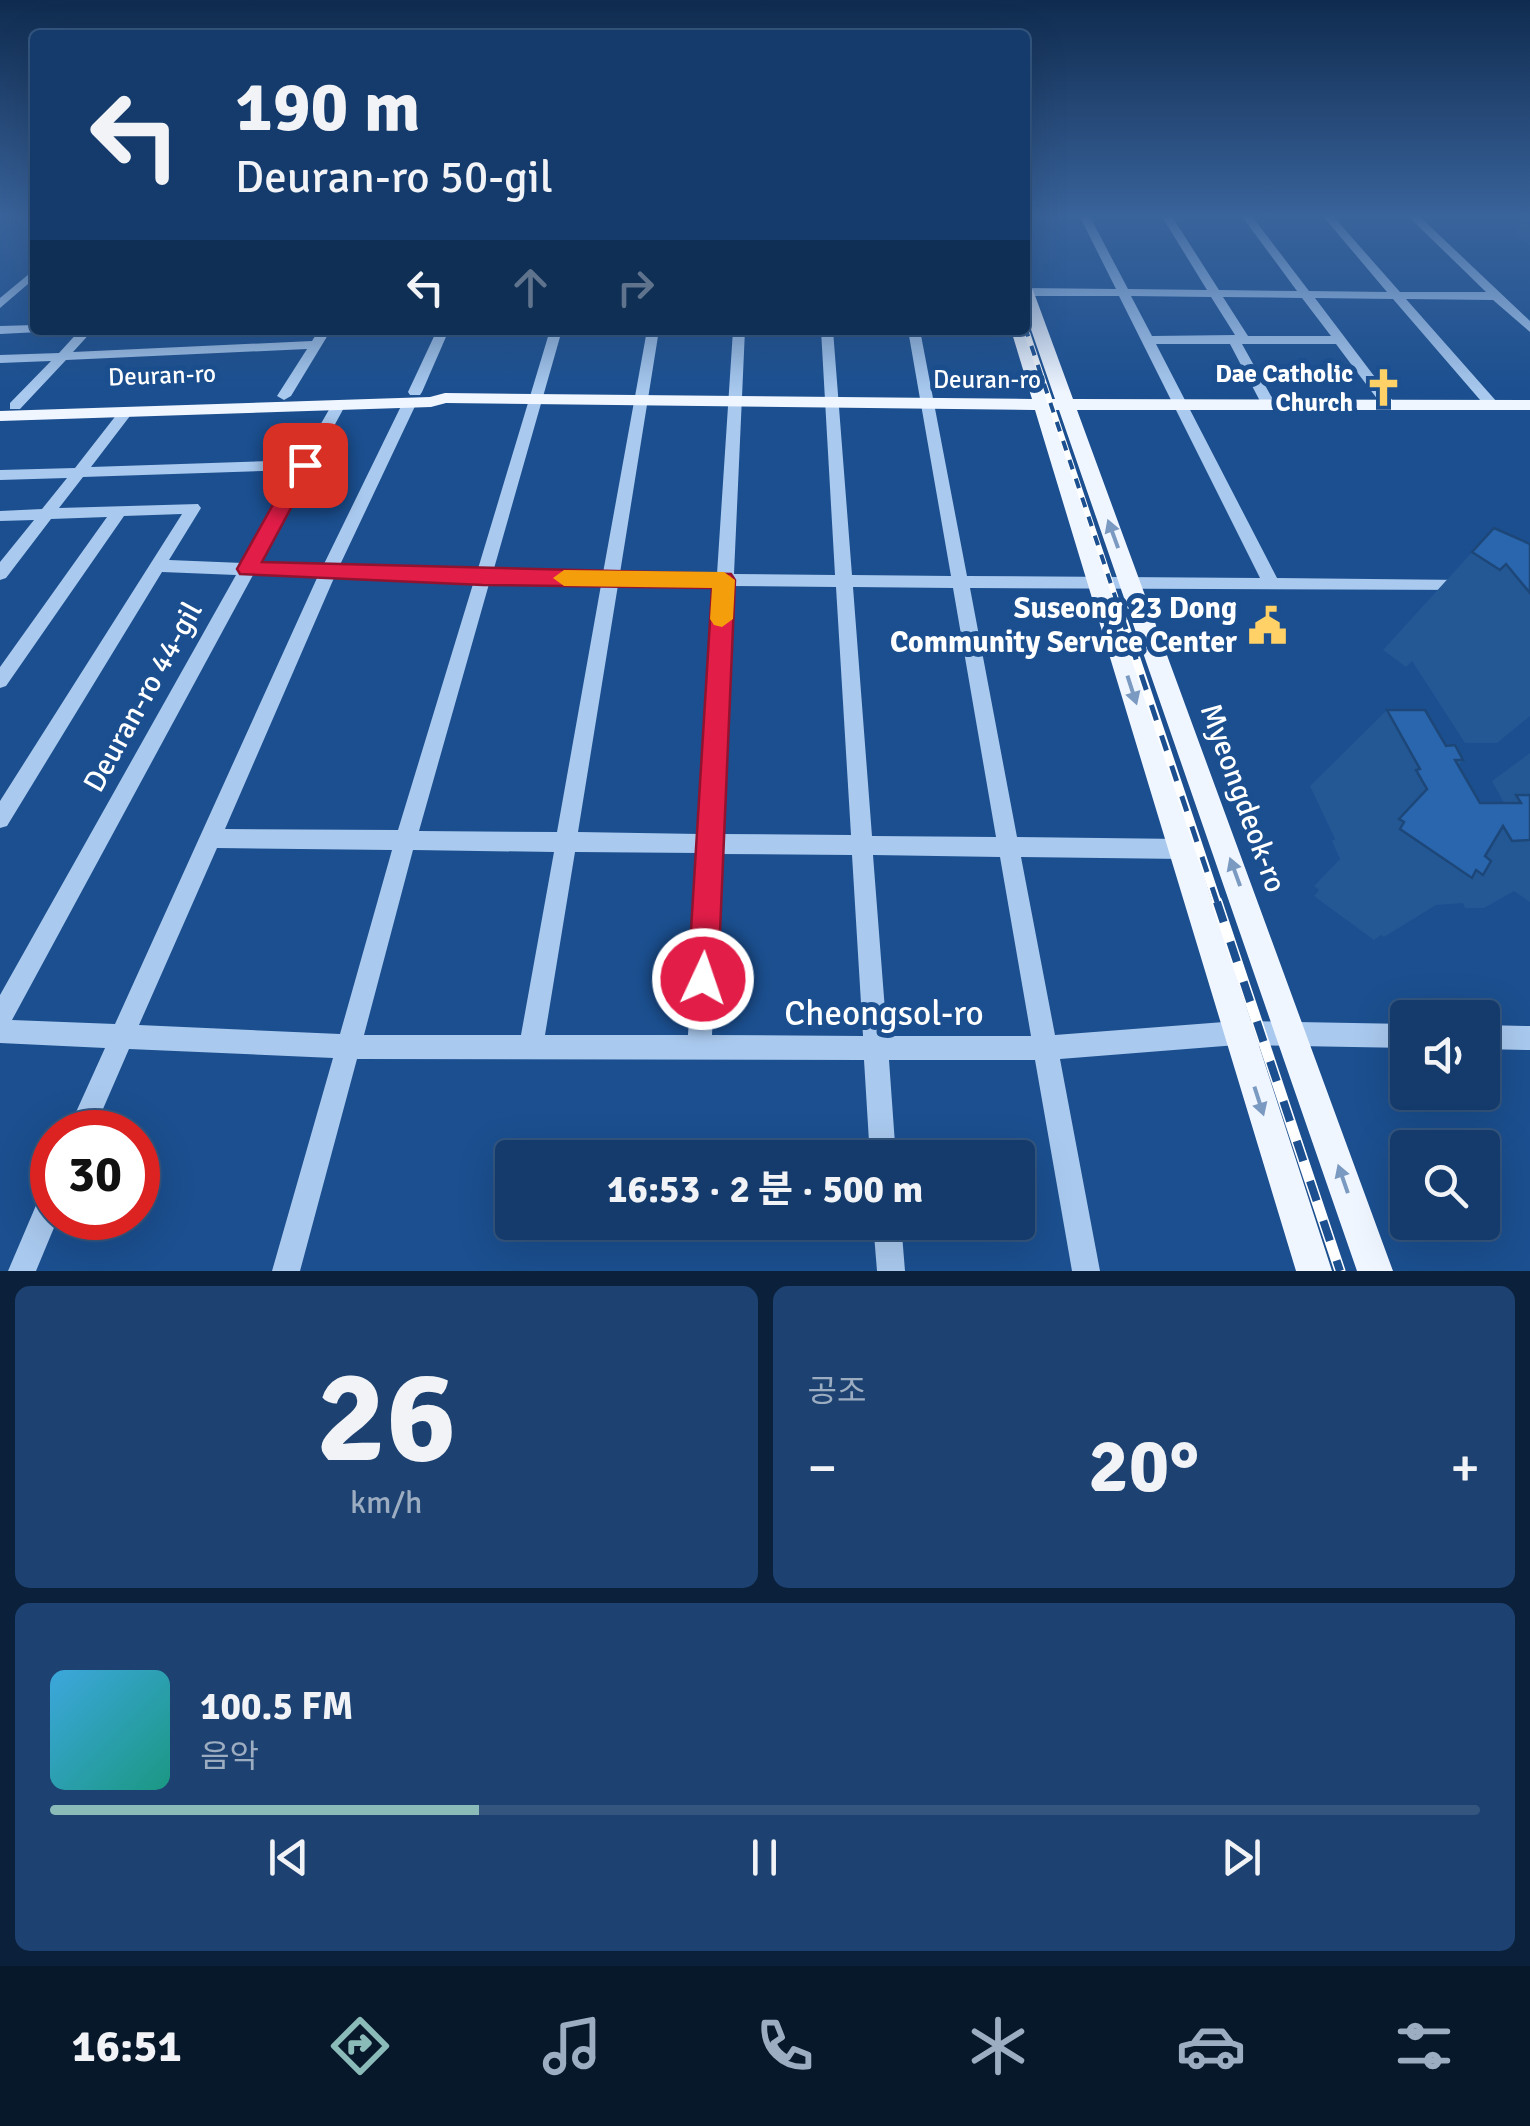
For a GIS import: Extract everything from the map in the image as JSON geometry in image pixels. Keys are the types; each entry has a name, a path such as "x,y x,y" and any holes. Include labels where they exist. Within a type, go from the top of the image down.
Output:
{"main road":[{"name":"Myeongdeok-ro","path":"1030,311 1098,583 1314,1271"},
{"name":"Myeongdeok-ro","path":"1021,335 1131,583 1375,1271"},
{"name":"Deuran-ro","path":"5,410 284,396 832,404 1530,405"},
{"name":"Deuran-ro","path":"5,410 126,412 412,398"}],"street":[{"path":"1116,274 1272,584"},
{"path":"1205,274 1242,337 1234,340"},
{"path":"1290,274 1389,405"},
{"path":"1378,274 1492,404"},
{"path":"1474,274 1530,328"},
{"path":"0,304 30,277"},
{"name":"Myeongdeok-ro","path":"1030,292 1496,296"},
{"path":"0,330 30,328"},
{"path":"5,410 83,335"},
{"path":"284,396 322,335"},
{"path":"89,1110 329,570 441,335"},
{"path":"286,1271 405,842 554,335"},
{"path":"531,1046 652,335"},
{"path":"699,1046 739,335"},
{"path":"827,335 882,1140"},
{"path":"915,335 1086,1271"},
{"path":"1147,340 1340,340"},
{"path":"1234,340 1268,403"},
{"path":"0,359 316,345"},
{"name":"Deuran-ro 44-gil","path":"0,1018 339,404"},
{"path":"0,574 126,412"},
{"path":"0,475 305,465"},
{"path":"0,516 192,508 1,817"},
{"path":"0,681 120,510"},
{"path":"159,566 483,578 1490,586"},
{"path":"209,838 1183,849"},
{"name":"Cheongsol-ro","path":"0,1031 348,1047 1045,1048 1237,1033 1390,1036"},
{"path":"1500,1038 1530,1038"},
{"path":"22,1271 35,1240"},
{"path":"888,1240 890,1271"}],"building":[{"path":"1494,528 1530,544 1530,593 1506,564 1500,570 1472,552"},
{"path":"1387,710 1425,710 1446,746 1455,745 1463,760 1455,760 1480,803 1521,803 1516,795 1530,795 1530,840 1512,841 1503,826 1485,856 1491,861 1483,875 1476,870 1472,878 1400,829 1404,822 1399,819 1427,789"}],"railway":[{"path":"1028,335 1122,617"},
{"path":"1122,617 1340,1271"}],"slow traffic":[{"path":"564,578 724,580 722,619"}],"place":[{"name":"Dae Catholic Church","path":"1383,387"},
{"name":"Suseong 23 Dong Community Service Center","path":"1267,625"}],"route":[{"path":"305,465 248,569 483,578 724,580 703,979"}]}
